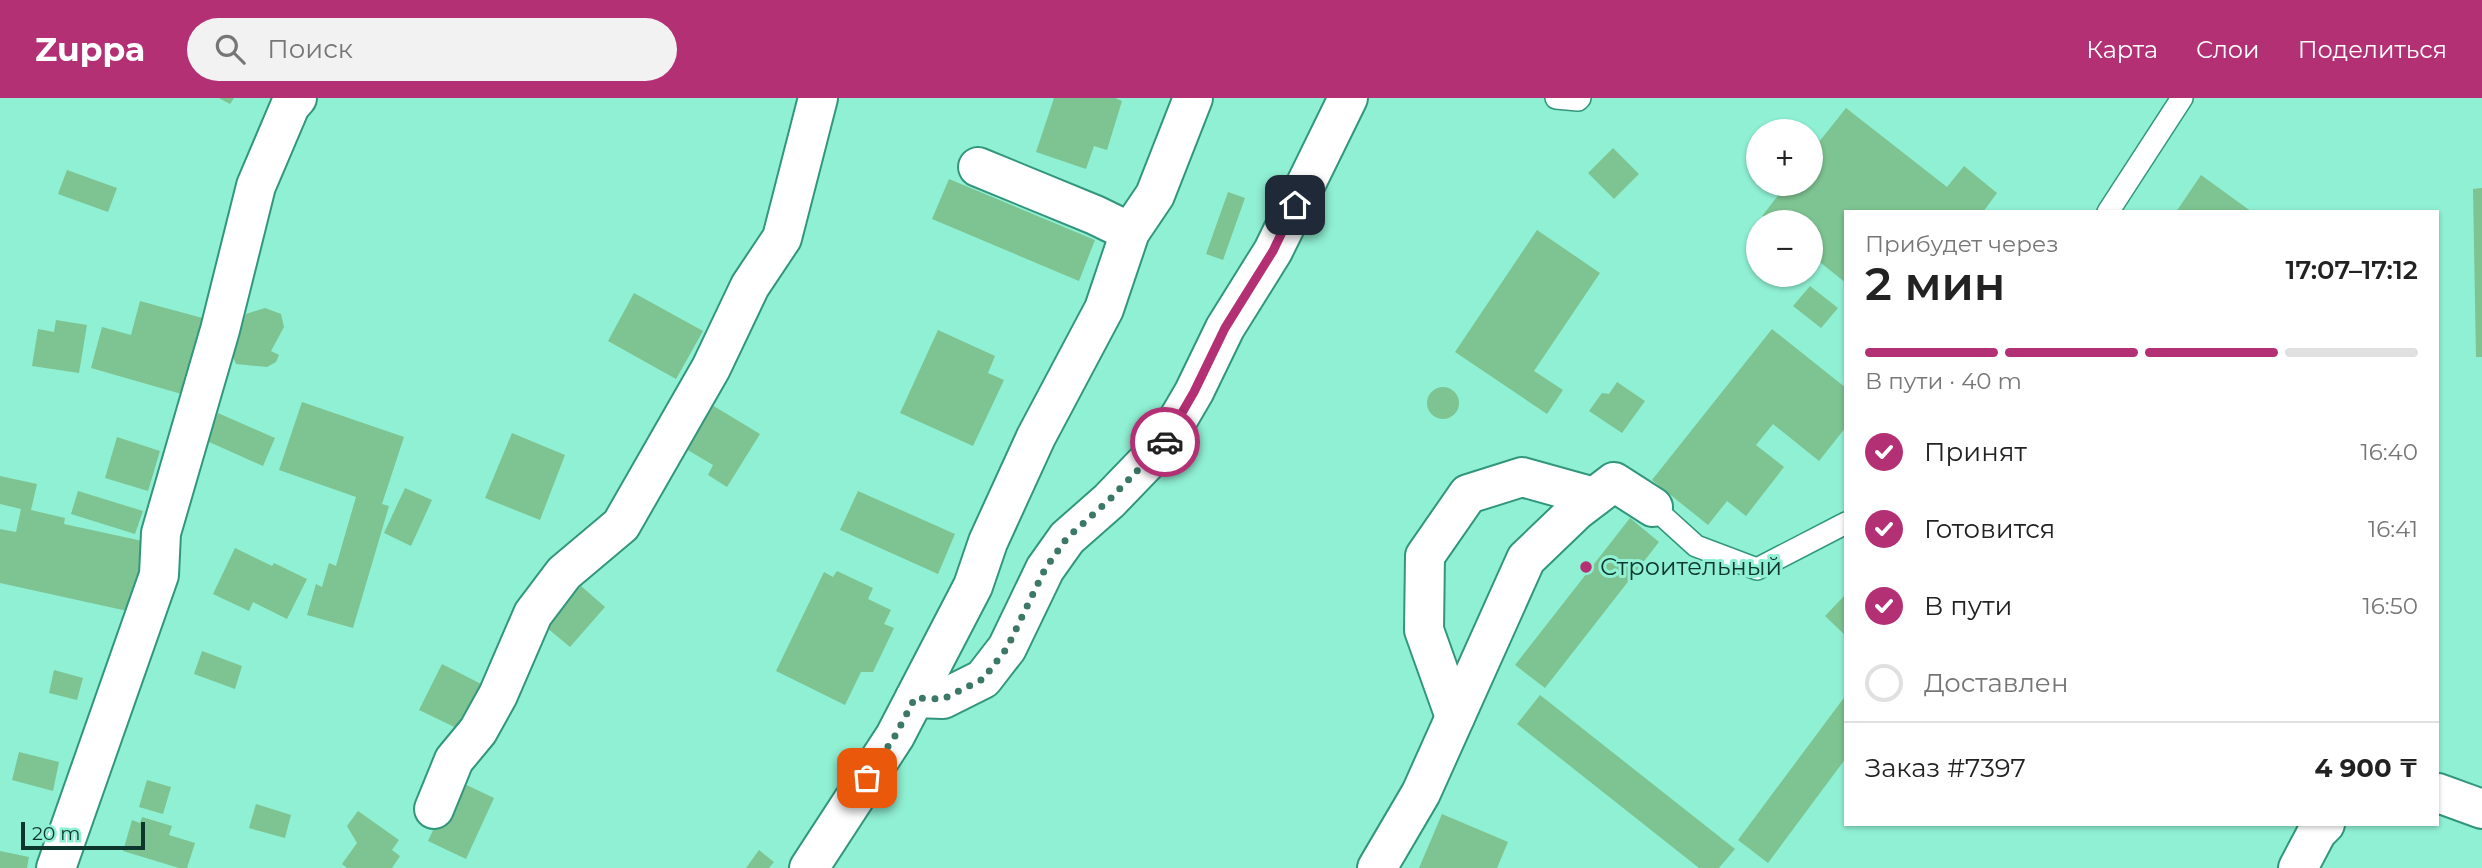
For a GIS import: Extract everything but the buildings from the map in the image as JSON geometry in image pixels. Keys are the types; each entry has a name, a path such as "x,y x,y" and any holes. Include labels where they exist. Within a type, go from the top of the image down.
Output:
{"street":[{"path":"56,868 159,575 160,533 220,330 256,186 290,106 297,98"},
{"path":"434,809 454,760 478,731 498,695 533,614 564,573 621,526 711,368 750,286 782,238 818,98"},
{"path":"808,868 895,736 973,586 988,542 1036,437 1104,309 1130,232 1154,195 1193,98"},
{"path":"915,698 943,699 983,679 1007,648 1045,569 1067,538 1163,445 1194,392 1225,328 1273,251 1348,98"},
{"path":"978,167 1130,232"},
{"path":"1455,717 1424,630 1426,556 1468,494 1521,477 1594,497"},
{"path":"1377,868 1421,793 1526,559 1576,511 1614,481 1653,507"},
{"path":"2439,793 2482,809"},
{"path":"2298,868 2317,832 2324,826"}],"lane":[{"path":"1556,98 1580,98"},
{"path":"2109,210 2182,98"},
{"path":"1653,507 1696,546 1757,569 1844,524"}],"way so far":[{"path":"867,778 895,736 915,698 943,699 983,679 1007,648 1045,569 1067,538 1109,500 1165,442"}],"place":[{"name":"Строительный","path":"1586,567"}],"route":[{"path":"1165,442 1194,392 1225,328 1273,251 1295,205"}]}
